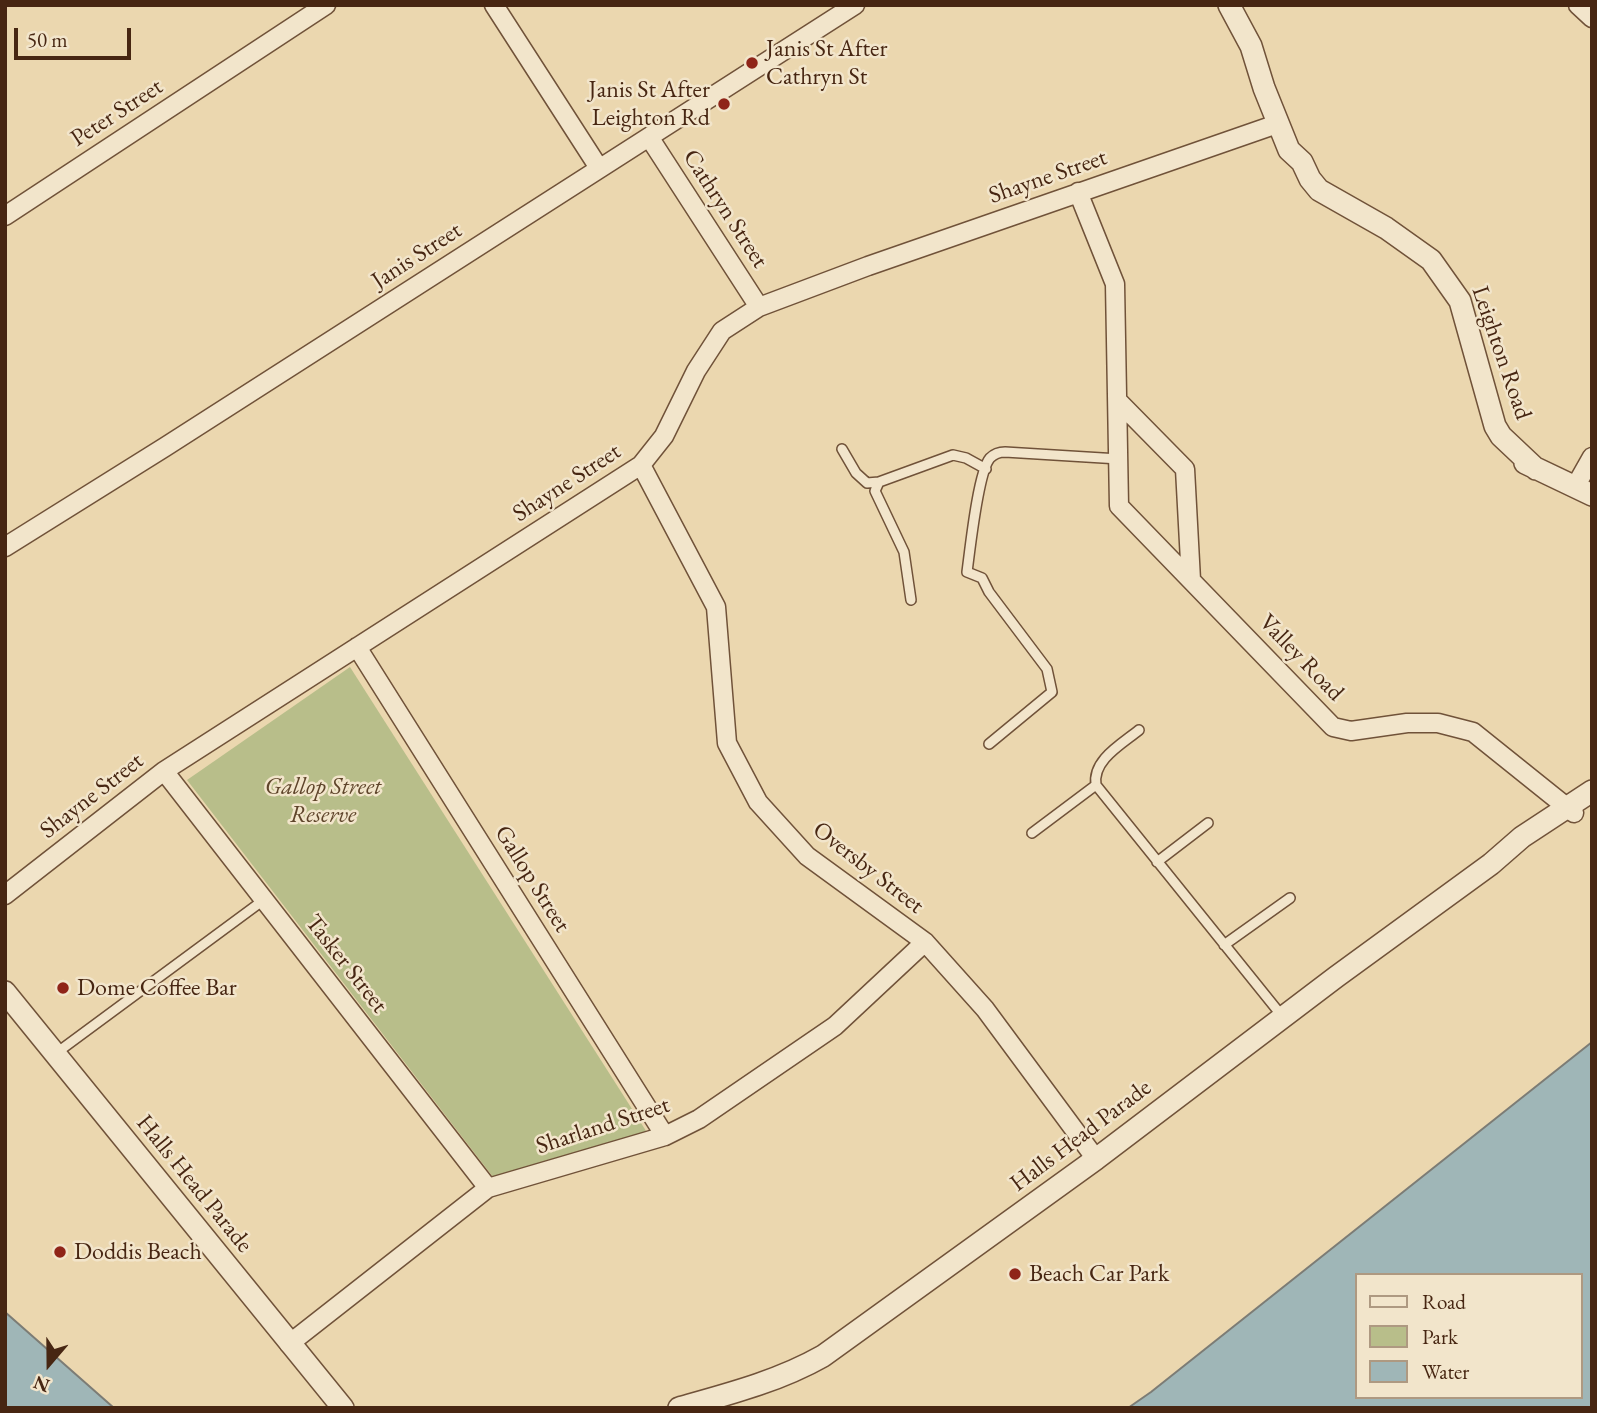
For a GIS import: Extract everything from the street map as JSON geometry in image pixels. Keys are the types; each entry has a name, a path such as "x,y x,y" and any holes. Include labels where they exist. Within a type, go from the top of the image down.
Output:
{"street":[{"name":"Peter Street","path":"5,216 326,5"},
{"path":"494,5 599,168"},
{"name":"Janis Street","path":"5,547 855,5"},
{"name":"Leighton Road","path":"1229,5 1251,46 1289,150 1301,162 1310,179 1319,190 1387,228 1431,260 1460,301 1495,426 1501,436 1536,469 1583,491"},
{"path":"1578,5 1592,18"},
{"name":"Shayne Street","path":"5,895 164,771 641,464 664,436 696,371 722,331 759,307 868,266 1278,124"},
{"name":"Cathryn Street","path":"649,137 759,307"},
{"name":"Valley Road","path":"1078,192 1115,284 1119,506 1333,727 1351,731 1407,723 1438,723 1473,732 1577,807"},
{"path":"1119,402 1185,469 1191,580"},
{"path":"1583,491 1592,457"},
{"name":"Oversby Street","path":"641,464 716,607 727,743 758,802 807,856 925,942 985,1009 1096,1159"},
{"name":"Gallop Street","path":"357,647 665,1136"},
{"name":"Tasker Street","path":"164,771 488,1188"},
{"name":"Halls Head Parade","path":"679,1408 761,1384 798,1370 823,1356 1096,1159 1491,864 1511,845 1577,807 1592,791"},
{"name":"Sharland Street","path":"289,1344 488,1188 665,1136 699,1119 835,1026 925,942"},
{"name":"Halls Head Parade","path":"5,992 343,1408"}],"lane":[{"path":"842,449 856,473 867,484 953,455 966,458 986,469"},
{"path":"989,744 1052,691 1047,669 989,592 982,578 967,572 976,504 988,460 998,452 1119,459"},
{"path":"879,482 875,491 904,552 911,600"},
{"path":"1139,730 1101,762 1094,775 1096,785 1283,1018"},
{"path":"1032,834 1096,785"},
{"path":"1157,862 1208,823"},
{"path":"1224,944 1290,898"},
{"path":"55,1054 265,900"}],"green space":[{"name":"Gallop Street Reserve","path":"350,667 648,1134 493,1177 187,780"}],"water":[{"path":"1592,1042 1592,1408 1128,1408 1151,1392"},
{"path":"5,1312 114,1408 5,1408"}],"place":[{"name":"Janis St After Cathryn St","path":"752,63"},
{"name":"Janis St After Leighton Rd","path":"724,104"},
{"name":"Dome Coffee Bar","path":"63,988"},
{"name":"Doddis Beach","path":"60,1252"},
{"name":"Beach Car Park","path":"1015,1274"}]}
